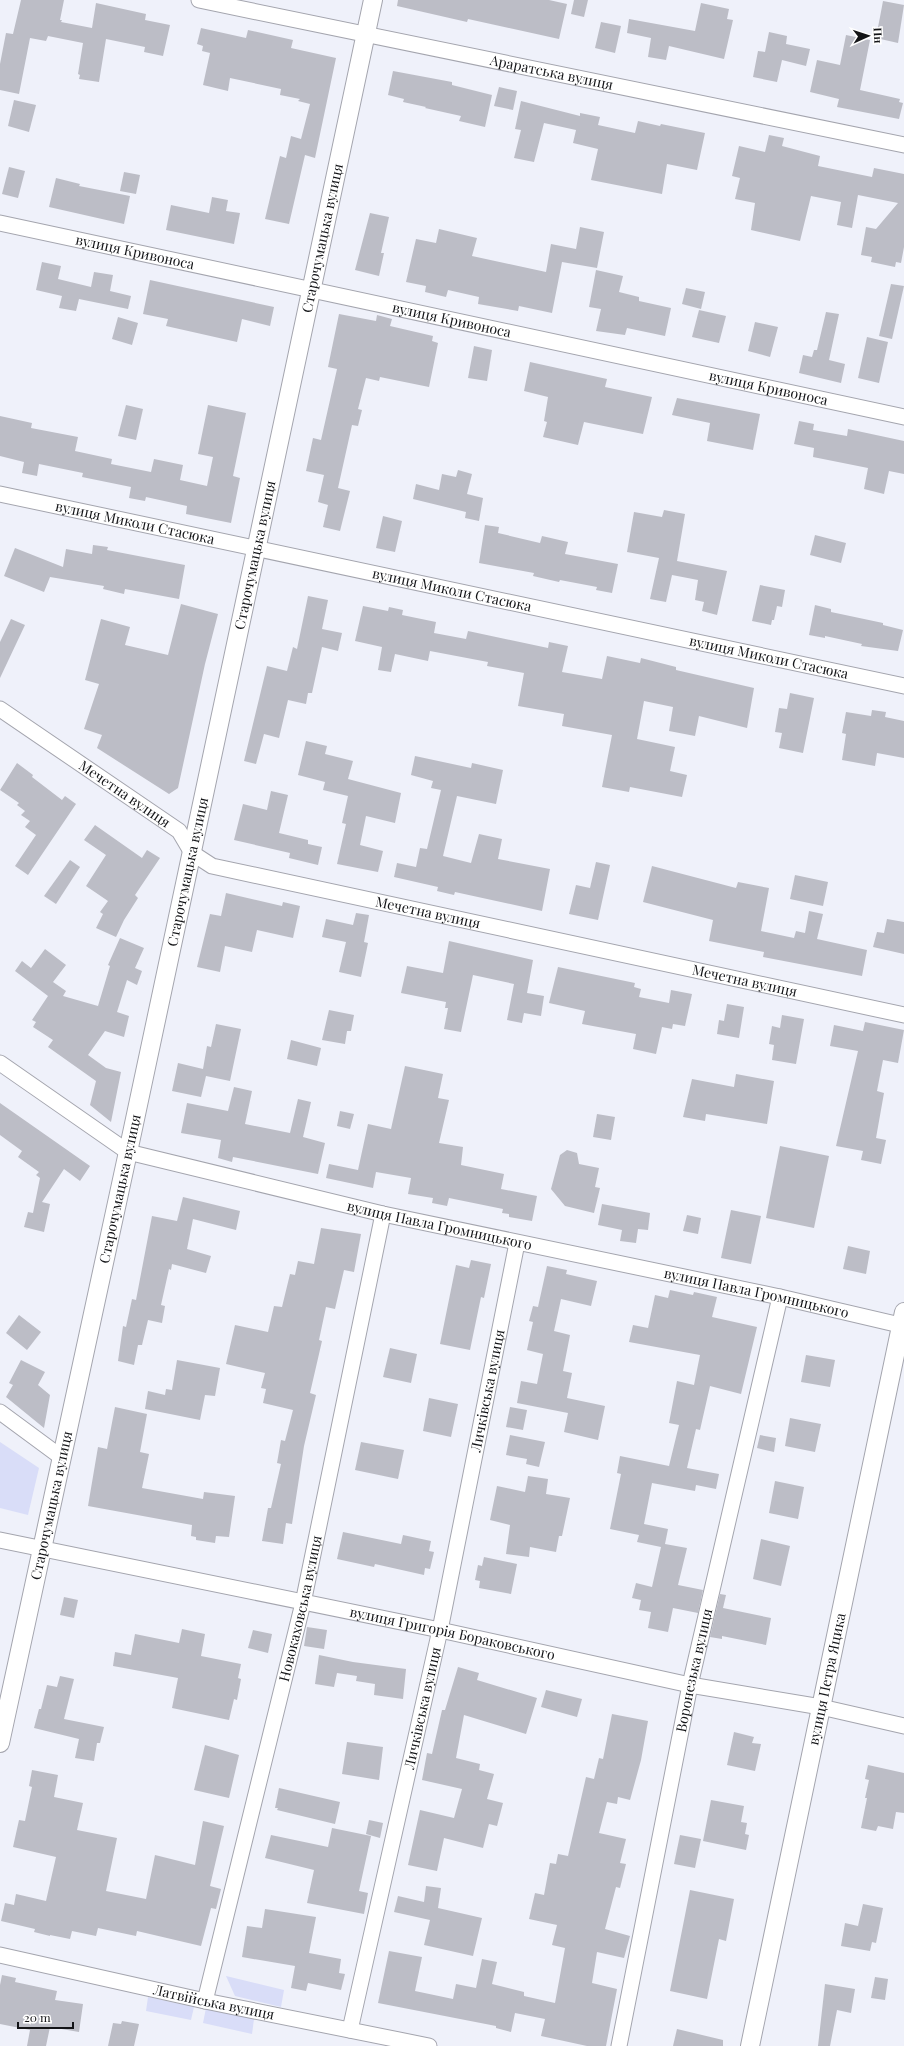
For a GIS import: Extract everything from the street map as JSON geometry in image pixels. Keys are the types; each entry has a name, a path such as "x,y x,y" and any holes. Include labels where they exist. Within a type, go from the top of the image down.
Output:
{"street":[{"name":"Араратська вулиця","path":"199,0 904,144"},
{"name":"Старочумацька вулиця","path":"0,1743 192,853 373,0"},
{"name":"вулиця Кривоноса","path":"0,223 311,291 904,417"},
{"name":"вулиця Миколи Стасюка","path":"0,494 904,686"},
{"name":"Мечетна вулиця","path":"0,709 179,831 192,853 212,866 904,1015"},
{"name":"вулиця Павла Громницького","path":"0,1063 128,1152 383,1214 517,1243 903,1321"},
{"name":"Новокаховська вулиця","path":"205,2001 302,1603 383,1214"},
{"name":"Личківська вулиця","path":"350,2030 440,1630 517,1243"},
{"name":"Воронезька вулиця","path":"619,2046 690,1685 780,1297"},
{"name":"вулиця Петра Яцика","path":"750,2046 903,1321"},
{"path":"0,1412 61,1457"},
{"name":"вулиця Григорія Бораковського","path":"0,1540 42,1550 440,1630 690,1685 821,1707 904,1726"},
{"name":"Латвійська вулиця","path":"0,1955 205,2001 429,2046"}],"shaded area":[{"path":"0,1442 39,1468 28,1515 0,1508"},
{"path":"226,1976 284,1990 281,2007 235,1996"},
{"path":"148,1997 194,2007 191,2020 146,2011"},
{"path":"206,2008 254,2019 252,2034 203,2023"}],"building":[{"path":"21,0 64,0 60,20 62,20 61,22 92,28 96,3 146,14 145,20 170,25 163,56 144,52 145,47 106,39 99,82 79,79 80,75 78,74 83,43 48,36 46,41 30,38 19,94 0,90 0,64 6,33 13,34"},
{"path":"398,0 549,0 567,4 559,39 468,19 467,22 397,6"},
{"path":"574,0 588,0 584,17 571,14"},
{"path":"883,1 904,5 898,43 876,38"},
{"path":"701,3 729,9 727,19 733,20 724,59 669,46 666,60 648,57 651,38 627,33 629,19 695,31"},
{"path":"601,22 621,26 615,53 595,48"},
{"path":"201,28 246,38 248,30 293,40 291,48 336,58 315,158 305,155 289,224 265,219 280,156 286,158 291,136 301,139 310,104 298,101 300,99 280,95 281,89 230,78 228,91 203,85 210,53 202,51 203,46 197,44"},
{"path":"769,32 787,36 786,44 810,49 806,66 782,60 777,82 753,77 758,51 765,52"},
{"path":"846,35 870,40 860,90 900,99 899,102 903,103 899,119 837,107 839,99 810,92 817,60 840,65"},
{"path":"393,71 452,82 452,85 492,95 485,127 459,121 461,116 403,102 404,99 388,95"},
{"path":"499,87 517,91 513,110 494,106"},
{"path":"14,100 36,105 29,132 8,126"},
{"path":"521,101 580,116 580,113 600,117 598,125 635,133 638,121 705,133 697,170 667,164 662,194 591,180 598,149 573,143 576,130 544,123 534,162 514,158 521,130 515,129"},
{"path":"769,135 784,138 782,146 820,156 818,166 872,177 874,168 904,174 904,247 901,263 896,262 895,267 871,262 872,257 861,255 866,227 876,229 898,203 858,195 852,228 837,225 841,202 811,196 800,241 751,230 755,203 735,199 740,178 732,176 739,146 765,152"},
{"path":"9,167 25,171 18,198 2,194"},
{"path":"124,172 140,175 136,194 120,191"},
{"path":"56,178 80,184 79,186 130,196 124,224 49,207"},
{"path":"212,197 228,200 226,211 240,213 234,244 166,230 171,205 209,213"},
{"path":"370,213 389,217 381,253 384,253 379,276 355,270"},
{"path":"580,227 604,232 597,268 562,262 552,313 519,306 518,311 478,304 479,297 448,290 446,297 425,292 426,286 406,282 416,239 436,243 439,229 477,238 472,256 546,272 551,244 576,249"},
{"path":"42,262 61,266 58,279 91,287 94,272 113,275 110,291 131,296 128,309 79,299 76,311 59,308 62,296 36,290"},
{"path":"596,270 623,276 619,292 639,297 639,301 671,308 665,336 627,328 625,335 596,331 601,309 589,307"},
{"path":"150,280 274,307 270,326 242,319 237,342 166,326 168,319 143,314"},
{"path":"891,284 904,286 892,339 879,336"},
{"path":"686,288 705,292 701,309 682,304"},
{"path":"699,310 726,316 719,343 692,337"},
{"path":"826,312 839,314 829,360 845,364 841,383 799,373 803,355 812,357 814,350 817,350"},
{"path":"339,314 376,321 377,315 392,319 390,326 433,336 432,341 438,343 429,387 380,377 379,381 366,378 358,409 362,410 358,426 352,425 338,488 350,491 340,531 323,527 328,505 318,502 324,475 306,471 313,438 321,440 337,369 328,367"},
{"path":"118,317 138,323 132,345 112,339"},
{"path":"755,322 778,327 770,357 748,351"},
{"path":"867,337 888,342 879,383 858,378"},
{"path":"474,346 492,350 487,381 468,378"},
{"path":"530,362 607,379 605,387 652,397 643,434 584,422 578,445 543,437 547,422 544,421 548,397 524,391"},
{"path":"677,398 760,414 753,450 707,441 710,423 672,415"},
{"path":"126,405 143,409 136,440 118,436"},
{"path":"208,405 246,413 233,476 240,478 231,523 186,514 187,506 146,497 145,501 129,498 131,487 82,477 83,473 39,464 37,476 22,473 24,462 0,456 0,416 32,423 31,428 78,437 75,451 112,459 111,464 151,472 154,459 183,465 180,480 207,486 213,457 198,454"},
{"path":"799,421 814,424 813,430 847,436 848,429 904,441 904,474 889,471 884,494 864,489 868,468 813,457 814,448 794,444"},
{"path":"458,470 472,474 467,494 483,498 479,521 465,518 466,512 413,499 416,484 439,490 442,474 456,477"},
{"path":"664,510 685,514 677,561 727,571 717,615 702,611 704,602 695,600 698,580 672,575 666,602 650,599 659,558 627,552 634,512 662,517"},
{"path":"383,516 402,521 395,552 376,548"},
{"path":"485,525 499,527 498,533 540,543 542,536 568,542 565,554 618,564 612,593 596,590 597,587 560,580 559,582 533,576 534,573 479,563"},
{"path":"815,535 846,543 841,563 810,555"},
{"path":"93,545 108,547 107,550 185,565 179,599 125,589 124,594 103,589 104,586 50,577 44,592 4,576 15,548 63,567 66,549 92,554"},
{"path":"760,585 785,590 782,607 777,606 774,620 772,620 771,625 752,621"},
{"path":"308,596 328,600 322,629 342,633 338,651 322,647 312,693 308,693 306,704 288,700 279,738 264,734 256,764 244,761 267,666 287,671 293,647 297,649"},
{"path":"181,604 218,614 205,664 178,788 169,794 97,748 102,735 84,729 99,684 85,680 101,619 130,627 125,645 168,655"},
{"path":"815,605 831,609 831,612 883,623 883,625 903,630 898,651 861,646 862,644 825,636 825,638 809,635"},
{"path":"363,606 388,611 389,607 403,610 402,615 436,622 434,633 466,639 468,631 548,648 549,642 568,646 562,672 602,679 607,656 640,663 641,658 676,667 676,670 754,688 747,728 699,716 695,736 669,731 673,707 644,701 637,739 675,747 670,771 687,775 682,797 630,787 629,792 602,787 612,735 562,726 564,714 518,706 524,673 487,666 488,662 430,651 428,661 395,654 391,672 378,670 382,647 355,641"},
{"path":"11,619 25,625 0,678 0,642"},
{"path":"790,693 814,698 803,753 779,748 782,733 775,732 779,708 787,709"},
{"path":"872,710 886,712 885,717 904,721 904,758 877,753 875,766 842,760 846,734 842,733 846,712 871,716"},
{"path":"306,741 327,746 325,754 353,761 348,779 401,793 395,823 366,816 360,845 383,851 378,872 337,864 346,824 342,823 348,796 323,790 325,782 298,775"},
{"path":"415,756 471,768 472,763 503,770 496,804 457,796 443,856 471,863 479,834 502,839 498,859 550,869 542,911 455,892 454,895 437,891 438,887 394,877 397,863 416,867 420,848 427,849 441,790 431,788 433,781 411,775"},
{"path":"17,763 33,775 32,777 62,800 65,796 76,804 28,875 15,866 36,835 25,827 30,821 21,815 25,811 17,805 19,803 0,790"},
{"path":"271,791 288,795 279,833 308,840 308,844 322,847 318,865 289,858 290,853 234,840 243,804 267,810"},
{"path":"95,825 142,858 147,850 160,858 135,895 138,898 124,920 116,937 96,928 103,914 100,912 108,901 86,886 106,855 84,840"},
{"path":"70,860 80,867 56,904 44,896"},
{"path":"596,862 610,865 598,920 569,914 576,885 590,888"},
{"path":"652,866 736,888 738,882 769,888 761,931 794,938 796,931 805,933 809,911 823,914 817,939 867,950 862,976 763,957 764,952 709,941 713,920 643,902"},
{"path":"795,875 828,882 823,906 790,899"},
{"path":"226,893 282,906 283,902 300,906 293,938 257,930 252,952 225,946 220,972 197,967 210,914 221,916"},
{"path":"356,913 369,915 364,942 368,943 361,977 339,972 346,942 322,937 326,919 353,925"},
{"path":"887,919 904,922 904,954 873,947 877,932 884,933"},
{"path":"120,938 144,948 135,968 142,971 137,985 127,980 117,1012 129,1016 124,1037 105,1031 88,1055 106,1068 121,1072 111,1122 90,1105 96,1081 48,1047 53,1040 33,1027 36,1022 32,1020 48,996 15,971 22,961 31,968 45,949 66,965 53,982 66,991 63,996 98,1006 110,966 108,965"},
{"path":"449,941 533,960 527,993 544,996 541,1016 524,1013 522,1023 507,1020 514,984 473,975 461,1032 444,1029 448,1008 445,1008 446,1002 401,993 407,966 443,973"},
{"path":"558,967 635,983 634,987 641,989 639,997 669,1003 671,990 692,994 685,1026 673,1024 672,1029 662,1027 656,1054 633,1049 636,1034 582,1024 585,1011 549,1003"},
{"path":"727,1004 744,1007 739,1038 717,1034 719,1020 724,1021"},
{"path":"329,1010 354,1015 351,1031 347,1031 345,1044 322,1040"},
{"path":"782,1015 804,1019 796,1064 772,1060 774,1045 769,1044 772,1026 780,1028"},
{"path":"865,1022 904,1030 898,1063 883,1060 877,1091 884,1093 876,1138 886,1140 881,1164 861,1160 863,1151 836,1146 858,1051 830,1046 834,1025 863,1031"},
{"path":"216,1024 241,1029 230,1081 206,1076 201,1097 172,1091 178,1063 203,1069 207,1046 211,1047"},
{"path":"291,1040 321,1048 317,1066 287,1059"},
{"path":"405,1066 443,1074 438,1098 449,1100 439,1143 463,1147 461,1165 504,1174 501,1189 537,1196 532,1221 509,1217 509,1214 502,1213 503,1209 449,1198 447,1206 432,1203 433,1198 408,1194 411,1178 376,1172 373,1188 326,1178 329,1164 358,1170 368,1124 391,1129"},
{"path":"736,1074 774,1081 767,1124 706,1114 705,1121 683,1117 692,1079 734,1087"},
{"path":"234,1087 252,1091 245,1124 290,1133 298,1099 311,1102 303,1137 325,1143 318,1174 233,1157 232,1162 218,1158 221,1140 181,1133 187,1103 228,1111"},
{"path":"0,1103 90,1166 80,1181 64,1169 42,1202 50,1204 44,1232 24,1227 28,1212 33,1213 40,1178 36,1175 39,1172 18,1157 22,1151 0,1135"},
{"path":"340,1111 354,1114 350,1129 337,1126"},
{"path":"597,1114 615,1117 611,1140 593,1137"},
{"path":"780,1146 829,1156 814,1228 766,1218"},
{"path":"567,1150 577,1153 579,1164 599,1168 595,1187 600,1188 594,1213 565,1206 551,1189 560,1155"},
{"path":"183,1197 240,1211 236,1230 193,1219 187,1249 211,1256 206,1273 172,1264 171,1270 169,1269 161,1305 165,1306 162,1323 148,1320 142,1345 138,1345 134,1365 118,1361 123,1326 126,1327 132,1299 136,1300 152,1216 177,1221"},
{"path":"602,1204 650,1213 648,1230 638,1229 636,1243 620,1241 622,1230 598,1225"},
{"path":"731,1210 761,1216 751,1264 721,1258"},
{"path":"687,1215 701,1218 698,1234 683,1231"},
{"path":"321,1228 361,1234 354,1272 344,1270 335,1309 326,1307 319,1340 322,1341 310,1393 316,1395 304,1446 292,1524 286,1523 283,1544 262,1541 268,1508 271,1508 281,1464 277,1463 281,1440 285,1441 293,1410 263,1403 266,1389 261,1388 265,1373 226,1364 235,1325 268,1332 274,1306 282,1307 290,1274 295,1275 298,1261 314,1264"},
{"path":"848,1246 870,1251 866,1274 843,1269"},
{"path":"471,1260 491,1264 484,1298 481,1297 470,1350 440,1344 456,1265 469,1268"},
{"path":"547,1266 567,1270 566,1274 597,1281 591,1306 561,1299 554,1331 570,1335 563,1371 572,1373 567,1398 605,1406 598,1440 564,1432 568,1413 517,1403 521,1381 537,1384 543,1354 527,1350 533,1322 529,1321 533,1306 538,1307"},
{"path":"670,1290 693,1295 694,1292 717,1297 712,1317 757,1327 741,1394 710,1386 700,1430 696,1429 687,1468 719,1474 716,1489 696,1485 695,1491 652,1483 644,1524 668,1529 665,1544 687,1548 678,1585 703,1590 698,1613 673,1608 668,1632 648,1628 651,1612 639,1610 641,1600 632,1598 636,1583 652,1587 661,1547 637,1542 639,1535 610,1529 621,1474 617,1473 620,1456 669,1466 679,1425 669,1423 677,1381 694,1385 700,1355 629,1342 633,1325 648,1328 655,1295 668,1298"},
{"path":"19,1315 41,1332 27,1350 6,1333"},
{"path":"390,1348 417,1354 411,1383 383,1377"},
{"path":"806,1355 835,1360 830,1387 801,1382"},
{"path":"21,1360 45,1372 38,1385 50,1395 44,1428 6,1397 13,1385 9,1383"},
{"path":"177,1360 220,1368 215,1396 205,1395 200,1420 145,1409 148,1391 165,1395 166,1389 172,1390"},
{"path":"429,1398 458,1404 451,1437 423,1431"},
{"path":"115,1407 147,1414 140,1452 149,1454 142,1488 203,1499 204,1492 235,1496 229,1537 216,1536 215,1543 196,1540 196,1537 191,1536 192,1525 88,1506 98,1447 107,1449"},
{"path":"510,1407 527,1410 523,1430 506,1427"},
{"path":"790,1418 821,1424 815,1452 785,1446"},
{"path":"510,1435 545,1442 539,1467 526,1464 527,1459 506,1455"},
{"path":"760,1435 776,1438 774,1452 757,1448"},
{"path":"361,1442 404,1450 398,1479 355,1470"},
{"path":"528,1476 548,1479 546,1494 570,1498 562,1536 559,1536 556,1552 530,1547 529,1557 506,1554 510,1525 490,1520 497,1486 525,1492"},
{"path":"775,1481 804,1487 798,1519 769,1513"},
{"path":"343,1532 401,1544 403,1535 431,1541 429,1551 434,1552 430,1569 425,1568 424,1575 375,1564 374,1567 337,1559"},
{"path":"761,1539 790,1546 781,1586 753,1579"},
{"path":"484,1557 517,1564 511,1594 479,1588 480,1581 475,1580 478,1565 482,1566"},
{"path":"720,1594 726,1595 723,1608 771,1618 766,1645 722,1636 722,1639 710,1637"},
{"path":"64,1597 78,1600 74,1618 60,1615"},
{"path":"307,1627 327,1630 324,1649 304,1646"},
{"path":"182,1629 205,1634 201,1656 241,1664 238,1678 241,1679 237,1700 234,1699 229,1720 172,1708 178,1678 113,1666 115,1652 131,1655 135,1634 179,1643"},
{"path":"253,1630 272,1634 268,1653 248,1648"},
{"path":"319,1655 353,1662 406,1669 403,1699 374,1695 375,1684 356,1681 357,1676 337,1673 334,1687 315,1684"},
{"path":"458,1667 479,1673 477,1680 537,1698 526,1734 464,1715 456,1758 480,1764 479,1770 494,1774 487,1799 503,1803 497,1826 489,1824 483,1848 444,1838 437,1871 408,1865 420,1810 454,1818 462,1789 422,1780 427,1753 432,1754 442,1710 445,1710"},
{"path":"60,1676 74,1679 64,1719 104,1727 100,1743 97,1743 94,1761 75,1758 79,1739 34,1728 39,1709 41,1709 47,1685 57,1687"},
{"path":"546,1690 582,1699 577,1717 541,1707"},
{"path":"612,1714 648,1721 641,1760 630,1800 618,1797 617,1804 607,1802 599,1833 626,1839 620,1863 626,1864 620,1888 616,1887 605,1929 630,1936 624,1958 597,1952 592,1983 617,1989 606,2046 587,2046 541,2036 545,2019 515,2013 511,2032 496,2028 496,2026 378,2003 389,1951 422,1957 415,1991 453,1999 456,1984 476,1988 482,1959 497,1962 492,1984 524,1992 524,1996 555,2003 565,1948 552,1945 557,1925 529,1919 535,1893 544,1895 550,1863 556,1864 558,1854 568,1856 586,1777 594,1779 599,1758 603,1759"},
{"path":"734,1732 754,1737 752,1743 761,1744 755,1771 727,1765"},
{"path":"347,1742 383,1747 379,1780 342,1774"},
{"path":"205,1745 239,1755 229,1798 194,1790"},
{"path":"868,1765 904,1773 904,1813 896,1812 893,1829 878,1826 876,1831 861,1828 869,1780 865,1779"},
{"path":"32,1770 58,1775 54,1797 83,1803 77,1830 117,1838 106,1891 146,1899 155,1855 195,1865 203,1821 224,1826 210,1886 221,1889 216,1909 211,1908 201,1946 137,1931 136,1936 98,1928 96,1936 72,1931 70,1939 34,1932 35,1929 1,1921 5,1903 14,1905 16,1894 46,1901 56,1857 13,1847 19,1820 25,1821 32,1787 29,1786"},
{"path":"279,1788 340,1802 335,1824 277,1810 278,1808 275,1808"},
{"path":"711,1800 744,1806 741,1822 747,1823 745,1834 749,1835 746,1850 703,1841"},
{"path":"369,1820 383,1823 380,1838 366,1834"},
{"path":"332,1828 371,1836 359,1891 368,1893 364,1914 307,1903 314,1870 265,1858 271,1835 328,1847"},
{"path":"680,1835 701,1839 695,1868 674,1864"},
{"path":"426,1886 441,1888 438,1908 482,1918 473,1956 424,1945 430,1920 394,1912 398,1896 424,1902"},
{"path":"690,1890 734,1899 726,1941 719,1939 707,1999 670,1991"},
{"path":"863,1904 883,1908 876,1943 872,1942 870,1951 841,1946 845,1923 858,1926"},
{"path":"265,1909 316,1917 309,1953 341,1959 339,1973 345,1974 341,1990 308,1983 306,1991 291,1988 295,1966 242,1957 247,1926 262,1928"},
{"path":"2,1975 16,1978 15,1982 57,1991 55,2000 83,2004 79,2032 50,2027 46,2046 27,2046 30,2030 0,2024 0,1985"},
{"path":"875,1977 888,1979 885,2000 871,1998"},
{"path":"825,1984 855,1989 851,2013 837,2010 830,2046 818,2046"},
{"path":"122,2021 139,2024 134,2046 108,2046 113,2023 121,2024"},
{"path":"677,2029 723,2040 723,2046 673,2046"}]}
